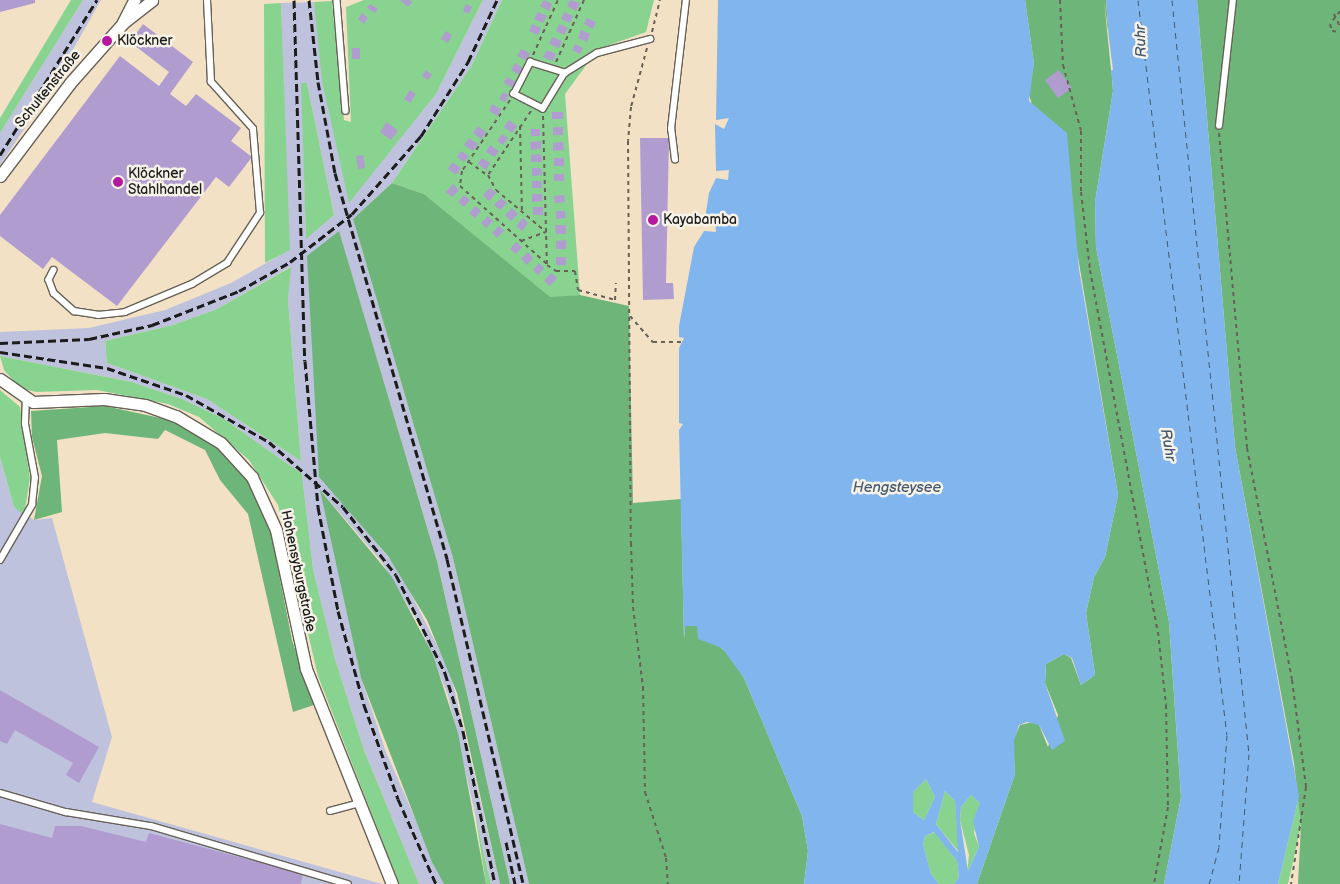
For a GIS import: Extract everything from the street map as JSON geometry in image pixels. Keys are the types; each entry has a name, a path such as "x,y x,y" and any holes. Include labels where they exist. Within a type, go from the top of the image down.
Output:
{"street":[{"name":"Schultenstraße","path":"123,23 134,0"},
{"name":"Schultenstraße","path":"0,176 70,83 123,23 152,0"},
{"path":"0,379 26,400"},
{"name":"Hohensyburgstraße","path":"26,400 104,399 145,405 205,431 240,462 270,512 301,652 392,884"}],"lane":[{"path":"54,270 49,280 54,293 74,311 98,315 125,312 192,284 227,262 260,213 253,129 211,82 207,0"},
{"path":"337,0 346,111"},
{"path":"674,160 671,129 686,0"},
{"path":"1219,126 1233,0"},
{"path":"565,73 530,62 514,94 533,107 543,109 565,73 597,53 650,39"},
{"path":"0,560 32,505 35,478 25,424 26,400"},
{"path":"0,793 66,812 151,826 348,884"},
{"path":"330,811 360,803"}],"path":[{"path":"530,62 558,0"},
{"path":"553,69 584,0"},
{"path":"660,0 629,124 632,589 642,658 645,792 666,858 668,884"},
{"path":"1060,0 1063,65 1081,131 1082,192 1090,270 1158,632 1166,705 1168,807 1154,884"},
{"path":"1340,11 1334,14 1330,24 1332,31 1340,32"},
{"path":"1334,14 1340,27"},
{"path":"514,94 469,162 460,186 547,265 556,271 575,271 578,290 615,300 616,283"},
{"path":"488,175 533,107"},
{"path":"543,109 547,265"},
{"path":"520,126 522,212"},
{"path":"1219,126 1247,448 1292,680 1306,787 1290,884"},
{"path":"469,162 488,175 496,190 546,232"},
{"path":"521,241 546,232"},
{"path":"630,315 653,342 683,342"}],"shaded area":[{"path":"83,0 101,0 48,94 0,165 0,133"},
{"path":"483,0 502,0 472,65 392,183 353,219 453,558 529,884 510,884 437,561 339,232 346,504 400,572 450,671 500,884 491,884 448,695 419,624 381,561 321,491 361,678 386,752 444,884 419,884 364,750 335,659 313,569 302,474 224,419 182,399 132,382 0,356 0,332 89,328 165,310 231,283 289,250 281,3 314,2 349,202 436,94","holes":["307,83 334,215 306,238 303,132","290,267 288,300 301,461 207,399 107,363 105,341 173,325 217,309"]},
{"path":"0,457 14,507 34,520 52,518 112,737 92,802 382,884 0,884"}],"green space":[{"path":"71,0 83,0 0,133 0,118"},
{"path":"364,0 483,0 436,94 349,203 322,81 314,2 332,1 344,120 351,122 346,7"},
{"path":"502,0 654,0 646,32 598,49 565,94 580,295 550,298 424,194 392,183 472,65"},
{"path":"1025,0 1106,0 1113,91 1095,202 1096,247 1169,622 1181,797 1164,884 977,884 1015,774 1013,741 1020,725 1033,722 1039,725 1048,747 1058,715 1045,683 1046,664 1064,654 1071,658 1081,685 1095,675 1086,613 1094,577 1105,557 1118,495 1074,233 1028,92 1034,64"},
{"path":"1197,0 1340,0 1340,884 1298,884 1301,825 1294,763 1235,447"},
{"path":"281,3 290,250 265,263 264,4"},
{"path":"301,83 307,83 334,215 306,239"},
{"path":"392,183 424,194 550,297 580,295 629,306 633,503 681,499 684,639 685,626 697,626 729,655 744,678 802,816 808,851 804,884 529,884 453,558 353,219"},
{"path":"339,231 437,561 510,884 500,884 457,693 427,620 388,556 319,477 307,256"},
{"path":"291,267 288,300 301,461 207,399 107,363 105,341 173,325 217,309"},
{"path":"0,356 132,382 182,399 224,419 302,474 313,569 335,659 364,750 419,884 399,884 318,676 278,505 249,460 199,417 168,404 97,390 36,392 20,388 4,370"},
{"path":"0,390 20,407 30,478 24,515 14,507 0,457"},
{"path":"105,406 174,421 217,447 247,480 271,533 292,640 314,705 293,712 248,514 220,480 205,450 165,430 158,439 105,433 57,440 62,512 34,520 42,476 32,437 31,411"},
{"path":"320,490 392,577 433,655 458,733 486,884 444,884 432,862 361,678"},
{"path":"926,779 935,797 924,820 913,812 913,792"},
{"path":"945,791 955,801 959,852 936,824"},
{"path":"971,795 980,803 974,833 979,847 967,873 969,855 960,820 961,807"},
{"path":"1299,796 1301,825 1288,884 1278,884"},
{"path":"475,813 486,863 491,884 486,884"},
{"path":"935,832 957,861 959,877 954,884 939,884 931,874 923,844 925,836"}],"water":[{"name":"Hengsteysee","path":"718,0 1025,0 1034,64 1029,101 1067,133 1079,269 1118,495 1105,557 1094,577 1086,613 1095,675 1081,685 1072,658 1064,654 1046,664 1045,683 1065,741 1052,750 1039,725 1027,722 1019,725 1014,741 1015,774 977,884 954,884 959,877 957,861 934,832 925,836 923,844 931,874 939,884 804,884 808,851 802,816 744,678 722,648 698,639 697,626 685,626 684,639 679,430 683,424 679,423 679,348 684,338 679,337 679,326 694,247 704,231 716,232 715,222 704,224 709,193 716,178 728,180 729,170 716,171 715,124 724,129 729,118 716,120","holes":["926,779 935,797 924,820 913,812 913,792","945,791 955,801 958,852 936,824","971,795 980,803 973,821 979,847 968,871 960,820 961,807"]},
{"name":"Ruhr","path":"1106,0 1197,0 1235,447 1299,796 1278,884 1164,884 1181,797 1169,622 1096,247 1095,202 1113,91"}],"pier":[{"path":"1104,0 1113,70 1111,70"}],"building":[{"path":"0,0 35,0 35,3 0,12"},
{"path":"400,0 409,0 412,2 408,7"},
{"path":"544,0 552,4 549,11 540,6"},
{"path":"570,0 580,3 576,11 567,6"},
{"path":"370,4 378,9 375,13 367,8"},
{"path":"466,4 472,7 469,14 463,11"},
{"path":"538,12 547,16 543,23 534,19"},
{"path":"564,12 573,16 570,23 561,19"},
{"path":"362,13 368,18 364,24 358,19"},
{"path":"587,18 596,22 593,29 584,24"},
{"name":"Klöckner Stahlhandel","path":"143,24 193,62 170,94 186,106 196,94 241,128 231,141 252,157 229,187 216,177 117,306 52,257 43,269 0,236 0,215 120,56 159,86 169,72 130,42"},
{"path":"532,24 541,28 538,35 529,31"},
{"path":"559,24 568,28 564,35 556,31"},
{"path":"581,30 590,34 587,42 578,38"},
{"path":"446,31 452,35 448,43 441,39"},
{"path":"552,37 562,41 559,48 549,44"},
{"path":"575,44 583,48 580,54 572,50"},
{"path":"352,48 360,48 360,59 352,59"},
{"path":"521,49 530,53 527,61 517,56"},
{"path":"547,50 556,54 553,61 543,57"},
{"path":"515,63 523,68 520,75 511,70"},
{"path":"426,70 432,75 428,80 422,76"},
{"path":"1059,70 1072,88 1058,98 1045,80"},
{"path":"507,77 516,82 513,88 504,83"},
{"path":"410,90 416,94 410,103 404,99"},
{"path":"503,92 509,95 505,102 499,99"},
{"path":"492,104 501,109 498,116 489,111"},
{"path":"552,112 563,112 563,119 552,119"},
{"path":"509,120 517,126 512,133 504,127"},
{"path":"387,122 398,131 391,140 380,132"},
{"path":"478,126 486,132 481,139 473,133"},
{"path":"553,127 563,127 563,135 553,135"},
{"path":"530,129 540,129 540,136 531,136"},
{"path":"502,134 508,138 503,145 497,141"},
{"path":"469,138 478,144 473,151 464,145"},
{"name":"Kayabamba","path":"640,138 669,138 666,283 673,283 674,299 643,300"},
{"path":"541,141 541,149 531,150 530,142"},
{"path":"563,142 564,150 553,151 553,143"},
{"path":"490,145 499,151 495,157 486,152"},
{"path":"461,151 469,156 464,162 457,157"},
{"path":"541,154 542,162 531,162 531,155"},
{"path":"363,155 365,168 358,169 356,156"},
{"path":"482,158 490,163 486,170 478,164"},
{"path":"554,158 564,158 564,166 554,166"},
{"path":"452,162 461,168 456,175 448,169"},
{"path":"532,168 541,168 542,175 532,176"},
{"path":"554,174 564,174 564,181 554,181"},
{"path":"532,181 541,181 542,188 532,188"},
{"path":"453,184 459,190 452,197 446,192"},
{"path":"490,188 496,193 489,201 483,195"},
{"path":"532,194 542,194 542,201 532,202"},
{"path":"464,195 470,200 464,207 458,202"},
{"path":"564,195 565,202 555,203 554,196"},
{"path":"501,198 507,203 500,210 494,205"},
{"path":"476,206 481,211 475,218 469,213"},
{"path":"533,207 543,207 543,215 533,215"},
{"path":"512,208 518,214 511,221 505,215"},
{"path":"556,211 565,211 566,218 556,219"},
{"path":"488,216 493,221 486,228 481,223"},
{"path":"523,218 528,223 522,231 516,226"},
{"path":"555,225 566,225 566,234 556,234"},
{"path":"499,226 504,231 497,238 492,233"},
{"path":"566,240 566,249 556,249 556,241"},
{"path":"516,242 522,247 516,254 510,249"},
{"path":"528,252 533,258 527,265 521,259"},
{"path":"556,257 566,257 566,265 556,265"},
{"path":"539,263 544,268 538,275 533,270"},
{"path":"551,273 557,278 550,286 544,281"},
{"path":"0,690 99,747 79,783 66,775 73,763 15,730 7,744 0,741"},
{"path":"0,824 52,838 55,826 81,826 146,842 149,833 303,874 301,884 0,884"}],"ferry route":[{"path":"1138,0 1227,735 1219,847 1209,884"},
{"path":"1172,0 1249,754 1239,884"}],"railway":[{"path":"0,155 97,0"},
{"path":"294,0 305,361 318,507 338,611 364,705 398,799 436,884"},
{"path":"309,0 318,82 335,173 447,559 523,884"},
{"path":"0,343 89,339 152,325 239,291 290,262 352,214 421,136 468,62 497,0"},
{"path":"0,352 107,368 186,395 269,442 343,507 396,575 445,673 463,731 495,884"},
{"path":"506,842 515,884"}],"place":[{"name":"Klöckner","path":"107,41"},
{"name":"Klöckner Stahlhandel","path":"118,182"},
{"name":"Kayabamba","path":"653,220"}]}
